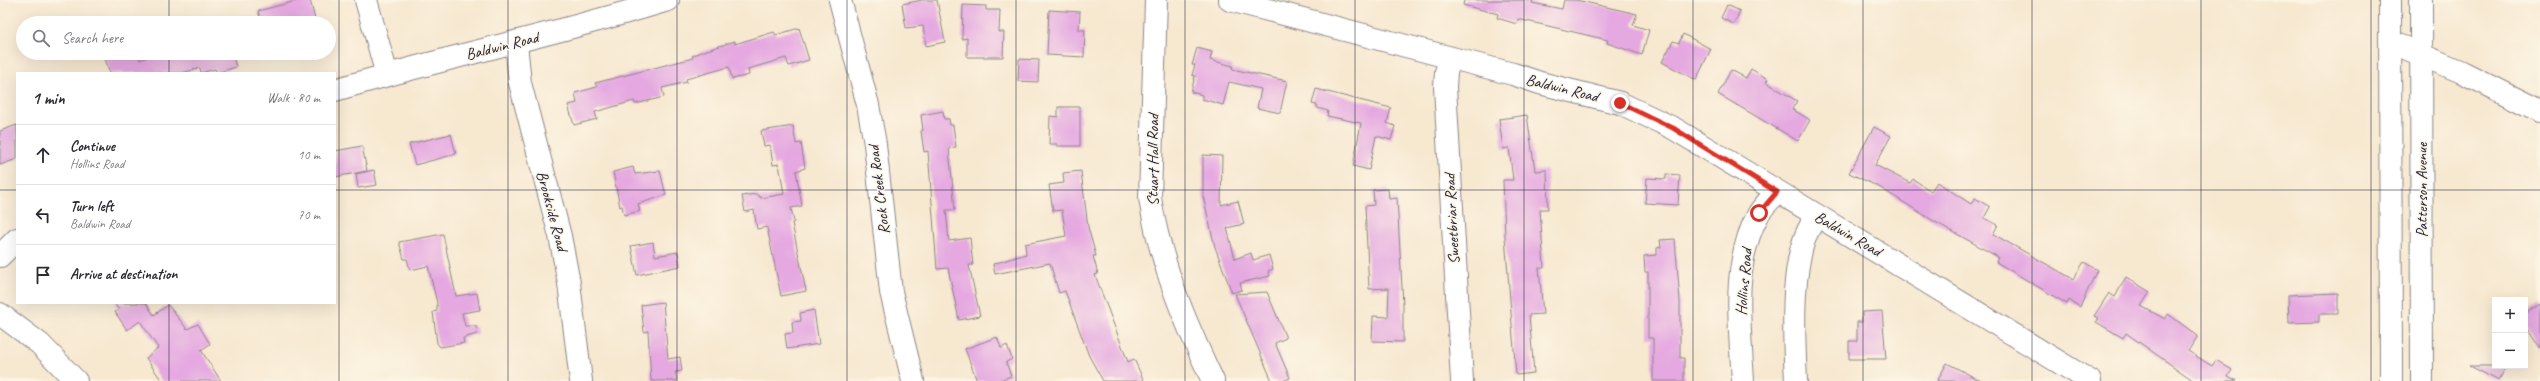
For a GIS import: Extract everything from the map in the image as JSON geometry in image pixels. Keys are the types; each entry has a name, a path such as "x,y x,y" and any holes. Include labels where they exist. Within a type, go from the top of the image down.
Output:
{"street":[{"path":"366,0 387,75"},
{"name":"Baldwin Road","path":"336,90 387,75 516,43 668,0"},
{"name":"Rock Creek Road","path":"840,0 868,105 875,144 891,292 912,381"},
{"name":"Stuart Hall Road","path":"1156,0 1150,198 1155,228 1166,271 1213,381"},
{"name":"Baldwin Road","path":"1230,0 1513,74 1634,109 1673,128 1817,217 1914,273 2090,381"},
{"name":"Patterson Avenue","path":"2390,0 2391,381"},
{"name":"Patterson Avenue","path":"2422,0 2422,381"},
{"path":"2391,42 2462,72 2540,111"},
{"name":"Brookside Road","path":"516,43 520,83 560,236 568,275 581,381"},
{"name":"Sweetbriar Road","path":"1451,58 1446,72 1445,87 1462,381"},
{"name":"Hollins Road","path":"1743,381 1740,306 1744,251 1759,213 1777,192"},
{"path":"1796,381 1795,297 1806,236 1817,217"},
{"path":"0,256 16,240"},
{"path":"0,314 40,344 76,381"}],"building":[{"path":"300,0 310,0 314,16 260,16 258,11"},
{"path":"922,0 937,0 945,42 926,46 923,26 906,28 902,4"},
{"path":"1464,0 1533,0 1532,3 1562,9 1564,0 1576,0 1637,14 1633,25 1649,30 1642,55 1607,43 1608,40 1518,19 1517,24 1497,18 1498,14 1463,5"},
{"path":"963,5 986,6 986,10 1000,10 999,32 1004,32 1003,57 967,57 967,38 962,39"},
{"path":"1727,5 1740,11 1734,24 1721,18"},
{"path":"1049,10 1080,12 1079,30 1085,30 1084,57 1047,55"},
{"path":"799,28 809,60 789,66 786,58 748,69 749,75 732,79 729,67 686,79 687,82 662,88 664,97 635,104 634,101 595,112 597,119 574,125 568,105 577,103 575,93 597,87 595,83 693,58 692,56 701,52 735,41 735,44 774,32 776,35"},
{"path":"1683,34 1711,49 1696,80 1662,62 1673,41 1679,43"},
{"path":"1197,48 1212,52 1210,60 1233,66 1232,69 1287,81 1280,113 1257,108 1261,89 1229,82 1223,105 1202,99 1202,95 1191,92 1195,76 1192,75 1195,65 1192,65"},
{"path":"1019,59 1039,60 1038,82 1018,81"},
{"path":"105,60 234,60 236,67 220,72 216,72 215,69 201,72 200,68 186,72 110,72"},
{"path":"1751,69 1768,79 1766,82 1797,101 1792,109 1810,120 1798,141 1718,94 1731,70 1746,78"},
{"path":"1316,89 1391,108 1387,123 1395,126 1391,140 1376,136 1369,170 1353,166 1361,123 1327,116 1328,111 1317,108 1317,105 1312,104"},
{"path":"1058,107 1080,107 1080,146 1057,146 1057,144 1049,144 1050,116 1058,117"},
{"path":"943,111 944,119 949,119 950,125 953,125 956,147 949,148 955,210 946,210 949,241 970,238 973,265 969,265 980,316 959,320 948,268 937,269 928,151 924,152 921,131 923,130 921,115"},
{"path":"1527,115 1535,171 1547,170 1548,209 1540,209 1544,268 1539,268 1543,314 1529,315 1534,373 1516,375 1505,237 1503,180 1513,180 1509,148 1503,149 1499,119"},
{"path":"16,125 16,159 0,165 0,131"},
{"path":"793,126 796,144 801,143 805,168 796,171 802,206 791,208 794,222 792,223 806,291 781,296 767,227 757,229 754,210 745,212 742,196 756,194 761,198 784,194 779,164 773,165 770,145 764,146 761,131"},
{"path":"1874,127 1891,136 1875,165 1910,183 1913,179 1931,191 1937,182 1971,204 1975,198 1990,207 1984,218 1998,225 1993,234 2073,279 2084,262 2097,270 2080,307 2069,300 2067,304 1996,262 1998,257 1932,220 1879,187 1849,173"},
{"path":"451,134 456,154 415,165 409,144"},
{"path":"362,146 367,171 336,177 336,151"},
{"path":"1203,155 1222,156 1221,205 1238,201 1244,224 1227,228 1235,259 1251,253 1253,260 1269,255 1273,269 1268,271 1270,276 1240,283 1242,290 1232,293 1215,247 1203,196"},
{"path":"633,167 635,174 660,171 666,195 638,204 640,211 624,215 622,206 620,207 613,172"},
{"path":"374,170 377,185 358,188 356,174"},
{"path":"1081,171 1088,227 1096,256 1093,256 1098,274 1095,275 1128,362 1134,359 1144,381 1103,381 1089,356 1065,291 1059,293 1050,263 995,274 993,264 1026,254 1025,244 1066,236 1062,210 1053,211 1049,185 1064,183 1063,173"},
{"path":"1666,174 1680,175 1678,205 1645,203 1647,178 1666,179"},
{"path":"1388,189 1389,199 1397,198 1403,305 1403,342 1372,341 1373,316 1388,317 1389,288 1369,289 1365,206 1374,205 1373,190"},
{"path":"443,234 456,296 477,293 480,310 462,313 465,326 476,326 477,334 463,338 464,343 440,347 437,343 433,312 437,311 437,303 428,266 410,270 407,259 404,259 399,242"},
{"path":"1675,239 1680,301 1680,358 1684,358 1684,381 1653,381 1653,338 1648,338 1648,272 1645,272 1644,256 1657,255 1657,248 1661,247 1660,240"},
{"path":"653,242 655,256 678,252 680,266 637,275 631,246"},
{"path":"2126,277 2150,292 2141,306 2165,319 2168,314 2198,336 2188,351 2212,366 2216,360 2232,370 2228,376 2237,381 2194,381 2126,333 2123,338 2096,322 2098,318 2094,316 2109,293 2115,297"},
{"path":"1267,292 1286,338 1275,343 1290,378 1283,381 1272,381 1235,294"},
{"path":"2338,293 2338,314 2319,314 2319,322 2289,323 2288,295"},
{"path":"663,302 668,359 680,357 682,371 675,372 677,381 651,381 648,331 644,332 641,305"},
{"path":"115,304 147,304 154,315 168,305 187,329 198,324 210,344 201,350 221,381 162,381 146,358 158,348 140,321 127,330 115,312 119,310"},
{"path":"2540,304 2540,349 2528,331 2528,312"},
{"path":"814,310 819,344 787,349 785,334 793,333 792,322 801,321 800,313"},
{"path":"1882,311 1886,359 1849,359 1849,341 1857,341 1857,322 1862,322 1862,312"},
{"path":"997,337 1001,348 1007,345 1012,359 1006,362 1011,376 998,381 977,381 965,349"},
{"path":"1947,363 1981,381 1937,381"},
{"path":"2469,366 2492,366 2492,369 2505,369 2498,381"}],"route":[{"path":"1620,103 1673,128 1736,165 1777,192 1759,213"}]}
